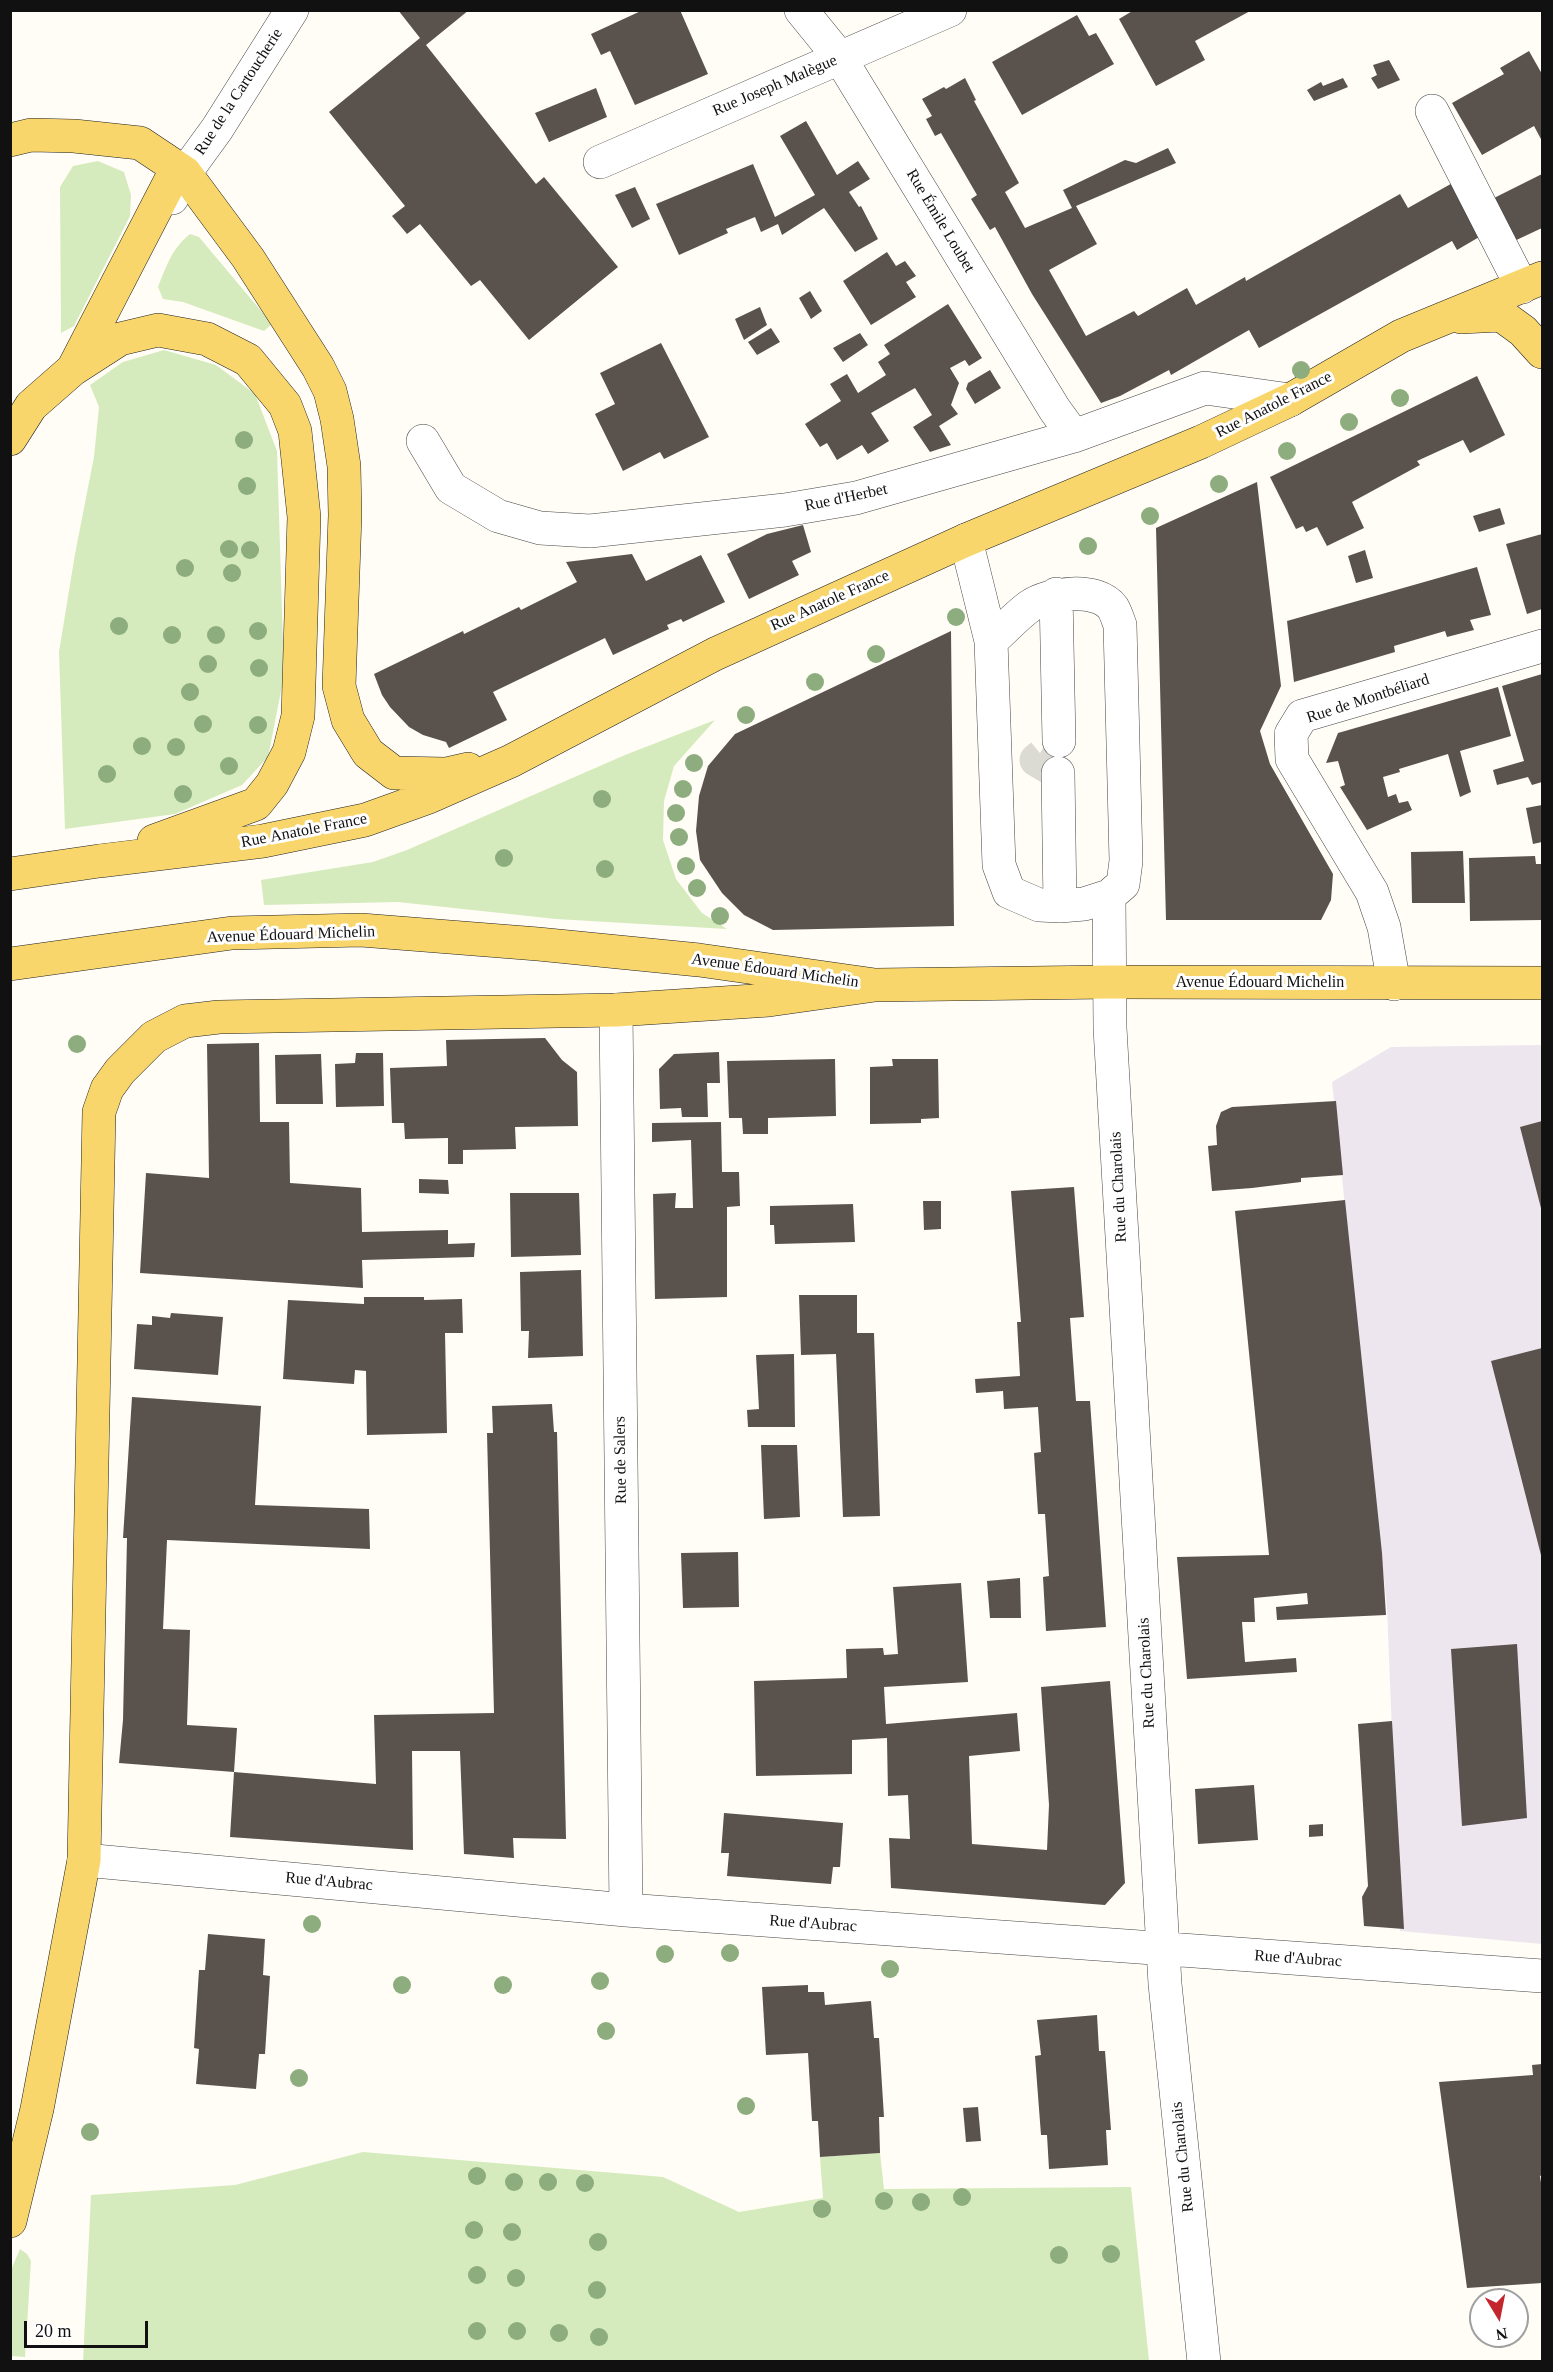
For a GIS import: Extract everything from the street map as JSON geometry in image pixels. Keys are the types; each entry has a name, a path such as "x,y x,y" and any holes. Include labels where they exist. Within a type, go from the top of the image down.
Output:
{"main road":[{"path":"10,140 31,135 74,136 140,143 181,170 248,258 318,367 330,392 337,419 344,466 345,515 339,686 348,720 368,753 394,773 446,774 511,760"},
{"name":"Rue Anatole France","path":"99,861 263,841 365,820 429,797 511,760 715,654 966,540 1201,442 1290,399 1401,336 1532,282"},
{"path":"1447,318 1501,315 1523,331 1542,352"},
{"path":"10,439 31,406 80,365 120,339 158,330 207,339 248,360 285,405 295,431 304,517 298,716 289,752 272,784 256,804 99,861 10,874"},
{"name":"Avenue Édouard Michelin","path":"10,964 232,933 362,930 699,960 875,985 1109,982 1542,983"},
{"path":"10,2221 37,2109 84,1860 99,1112 107,1089 125,1065 154,1037 185,1021 219,1017 616,1010 769,1000 875,985"}],"street":[{"name":"Rue de la Cartoucherie","path":"80,365 181,170 217,129 292,10"},
{"name":"Rue Émile Loubet","path":"801,10 840,58 1055,410 1074,436"},
{"name":"Rue Joseph Malègue","path":"600,162 950,10"},
{"path":"1432,111 1532,282"},
{"name":"Rue d'Herbet","path":"423,441 451,488 498,516 540,528 590,531 785,510 856,498 1074,436 1205,388 1290,399"},
{"path":"966,540 992,641 999,865 1010,891 1039,905 1084,904 1109,896 1123,884 1126,861 1120,625 1112,606 1096,598 1056,594 1030,606 992,641"},
{"path":"1056,594 1060,906"},
{"name":"Rue de Montbéliard","path":"1394,984 1384,927 1372,892 1292,759 1291,734 1302,716 1542,646"},
{"name":"Rue du Charolais","path":"1109,896 1110,1040 1163,1949 1204,2361"},
{"name":"Rue de Salers","path":"616,1010 626,1910"},
{"name":"Rue d'Aubrac","path":"84,1860 626,1910 1542,1976"}],"shaded area":[{"path":"1542,1045 1542,1944 1400,1931 1387,1608 1332,1082 1391,1047"}],"green space":[{"path":"98,161 124,172 131,195 130,216 74,326 61,333 60,187 73,166"},
{"path":"190,234 199,237 272,324 264,331 183,302 163,299 158,287 164,272 174,252"},
{"path":"164,350 216,365 255,394 277,451 284,676 268,757 242,785 175,814 65,829 59,652 94,457 99,407 90,385 123,362"},
{"path":"715,720 674,766 664,801 663,840 676,879 702,913 727,929 556,919 398,902 264,905 261,880 373,862 407,850 625,755"},
{"path":"363,2152 663,2177 739,2212 823,2198 820,2157 880,2153 884,2189 1131,2187 1149,2361 83,2362 91,2195 235,2185"},
{"path":"20,2249 31,2261 25,2357 11,2356 11,2270"}],"building":[{"path":"398,10 469,10 426,45 536,184 544,177 618,267 529,340 480,280 471,286 420,224 407,234 392,216 405,206 329,112 420,38"},
{"path":"643,10 680,10 708,74 635,105 610,51 601,55 591,34"},
{"path":"1134,10 1252,10 1195,41 1205,60 1156,86 1119,19"},
{"path":"1077,15 1089,36 1096,33 1114,64 1022,115 992,62"},
{"path":"1529,51 1542,74 1542,141 1534,126 1482,155 1452,103 1504,74 1500,68"},
{"path":"1389,60 1400,80 1378,89 1371,78 1377,75 1373,65"},
{"path":"965,78 976,100 974,101 1019,183 1005,192 1025,228 1072,208 1063,190 1125,160 1136,163 1168,148 1176,163 1076,206 1097,244 1049,270 1086,336 1134,311 1138,316 1187,288 1196,305 1245,277 1246,281 1400,194 1408,208 1456,181 1486,233 1457,250 1452,241 1259,348 1249,330 1171,375 1169,370 1120,396 1101,403 1032,294 995,227 990,230 971,199 977,195 941,133 935,136 926,119 932,116 922,99"},
{"path":"1343,78 1348,87 1314,101 1307,90 1321,82 1323,86"},
{"path":"596,88 607,117 549,142 535,113"},
{"path":"806,121 837,175 858,161 870,179 849,192 859,207 861,206 878,239 855,252 824,208 782,235 778,224 761,232 755,217 726,229 728,233 679,255 656,204 753,164 775,217 815,195 780,136"},
{"path":"1542,174 1542,228 1510,243 1488,201"},
{"path":"635,187 650,219 632,228 615,195"},
{"path":"887,252 896,266 905,261 916,276 906,282 916,297 871,325 843,281"},
{"path":"810,291 822,311 811,319 799,298"},
{"path":"948,304 982,358 969,366 965,360 950,368 959,383 951,405 958,414 939,426 951,445 930,452 913,427 932,415 915,388 871,413 889,441 868,454 862,445 837,460 827,443 820,447 805,424 841,401 830,384 847,374 858,393 886,375 878,362 890,354 884,345"},
{"path":"760,307 767,325 744,340 735,319"},
{"path":"771,328 780,342 757,355 748,342"},
{"path":"860,333 868,345 843,362 833,348"},
{"path":"661,343 709,437 664,459 660,452 623,471 595,414 615,404 600,373"},
{"path":"990,370 1001,388 975,404 966,389 968,383"},
{"path":"1477,376 1505,435 1470,453 1463,440 1417,461 1420,465 1352,502 1364,528 1327,546 1317,527 1306,532 1303,526 1296,529 1270,477"},
{"path":"1257,482 1281,686 1260,731 1270,764 1333,874 1331,900 1321,920 1166,920 1156,528"},
{"path":"1500,508 1505,524 1479,532 1473,516"},
{"path":"803,525 811,552 792,561 799,575 749,599 727,554 767,534"},
{"path":"1542,534 1542,609 1527,614 1506,544"},
{"path":"1365,550 1373,578 1356,583 1348,556"},
{"path":"632,554 646,581 701,555 725,602 683,622 681,619 667,625 669,629 613,655 605,638 493,692 507,720 449,748 446,742 423,735 409,727 382,695 374,674 463,631 464,634 519,607 521,610 577,582 566,562"},
{"path":"1477,567 1491,615 1470,620 1474,630 1447,637 1445,631 1394,646 1395,652 1294,682 1287,621"},
{"path":"951,631 954,926 773,930 744,915 722,893 700,860 696,831 699,796 708,766 735,734"},
{"path":"1542,674 1542,782 1532,785 1528,777 1497,785 1493,770 1524,761 1502,686"},
{"path":"1498,687 1511,736 1460,751 1471,792 1460,797 1448,754 1399,769 1400,772 1383,777 1388,797 1396,794 1399,803 1408,801 1412,810 1367,830 1340,787 1345,785 1338,761 1326,763 1338,733"},
{"path":"1542,805 1542,842 1533,844 1526,808"},
{"path":"1463,851 1465,903 1412,903 1411,852"},
{"path":"1535,856 1536,864 1542,864 1542,920 1470,921 1469,858"},
{"path":"545,1038 562,1060 577,1072 578,1126 515,1127 516,1149 463,1150 463,1164 448,1164 448,1138 405,1139 404,1123 392,1123 390,1068 447,1066 446,1040"},
{"path":"259,1043 260,1122 289,1122 290,1183 361,1188 362,1232 448,1230 448,1244 475,1243 474,1257 362,1260 363,1288 140,1273 146,1173 209,1178 207,1044"},
{"path":"719,1052 720,1083 707,1083 708,1117 682,1117 681,1108 660,1109 659,1069 674,1054"},
{"path":"356,1053 383,1053 384,1106 336,1107 335,1064 355,1063"},
{"path":"321,1054 323,1104 276,1104 275,1055"},
{"path":"835,1059 836,1116 768,1118 768,1134 743,1134 742,1118 729,1118 727,1061"},
{"path":"892,1059 938,1059 939,1118 921,1119 921,1123 870,1124 870,1067 893,1066"},
{"path":"1336,1101 1343,1175 1301,1178 1301,1182 1212,1191 1208,1146 1217,1145 1216,1126 1221,1112 1232,1107"},
{"path":"1542,1121 1542,1212 1520,1127"},
{"path":"721,1122 722,1172 739,1172 740,1206 727,1207 727,1297 655,1299 653,1194 676,1193 675,1208 693,1208 691,1140 652,1142 652,1123"},
{"path":"419,1179 448,1180 449,1194 419,1193"},
{"path":"1074,1187 1084,1317 1070,1318 1076,1401 1090,1401 1106,1627 1046,1631 1043,1577 1049,1576 1045,1514 1038,1514 1034,1453 1041,1452 1038,1407 1004,1409 1003,1391 976,1393 975,1379 1020,1376 1017,1322 1021,1322 1011,1191"},
{"path":"510,1193 579,1193 581,1255 511,1257"},
{"path":"1345,1200 1382,1553 1386,1615 1277,1620 1276,1607 1308,1604 1307,1593 1254,1598 1255,1622 1242,1622 1245,1662 1296,1658 1297,1672 1187,1679 1177,1557 1269,1555 1235,1211"},
{"path":"923,1201 941,1201 941,1229 924,1230"},
{"path":"853,1204 855,1242 775,1244 774,1225 770,1225 770,1206"},
{"path":"581,1270 583,1356 528,1358 529,1331 521,1331 520,1272"},
{"path":"799,1295 857,1295 857,1333 874,1333 880,1516 843,1517 836,1354 801,1355"},
{"path":"364,1297 462,1299 463,1333 445,1333 447,1433 367,1435 366,1371 355,1370 354,1384 283,1379 288,1300 364,1304"},
{"path":"171,1313 223,1317 218,1375 134,1369 137,1324 152,1325 152,1316 170,1318"},
{"path":"1542,1348 1542,1559 1491,1361"},
{"path":"794,1354 795,1427 748,1427 747,1410 759,1409 756,1355"},
{"path":"132,1397 261,1406 255,1505 369,1509 370,1549 167,1540 163,1629 190,1630 187,1725 237,1728 234,1772 119,1763 123,1720 127,1538 123,1538"},
{"path":"552,1404 554,1432 557,1432 566,1839 513,1838 514,1858 464,1854 460,1751 412,1751 413,1850 230,1837 234,1772 376,1784 374,1715 494,1713 487,1433 493,1433 492,1406"},
{"path":"761,1445 797,1445 800,1517 764,1519"},
{"path":"738,1552 739,1607 683,1608 681,1553"},
{"path":"1020,1578 1021,1618 990,1618 987,1581"},
{"path":"961,1583 968,1682 884,1687 886,1724 1017,1713 1020,1751 969,1756 972,1844 1047,1850 1049,1805 1041,1687 1110,1681 1125,1883 1105,1905 891,1888 889,1838 910,1839 908,1795 888,1796 887,1738 852,1740 852,1774 756,1776 754,1681 847,1678 846,1649 883,1648 884,1655 898,1654 893,1587"},
{"path":"1517,1644 1527,1818 1462,1826 1451,1649"},
{"path":"1392,1721 1404,1929 1364,1926 1362,1897 1368,1886 1358,1724"},
{"path":"1254,1785 1258,1840 1198,1844 1195,1789"},
{"path":"724,1813 843,1823 840,1867 833,1867 831,1884 727,1876 729,1853 721,1853"},
{"path":"1323,1824 1323,1836 1309,1837 1309,1825"},
{"path":"208,1934 265,1939 263,1975 270,1976 265,2054 259,2054 256,2089 196,2084 199,2049 194,2048 199,1970 205,1970"},
{"path":"808,1985 808,1992 824,1992 825,2005 871,2001 874,2038 879,2038 884,2117 879,2117 880,2153 820,2157 818,2121 812,2121 808,2053 766,2055 762,1987"},
{"path":"1097,2015 1099,2051 1105,2051 1111,2130 1106,2130 1108,2165 1049,2169 1047,2135 1041,2135 1035,2056 1041,2055 1037,2020"},
{"path":"1542,2064 1542,2175 1540,2176 1542,2283 1467,2288 1439,2082 1533,2075 1532,2065"},
{"path":"978,2107 981,2141 966,2142 963,2108"}],"tunnel":[{"path":"1058,773 1036,760 1059,741"}]}
